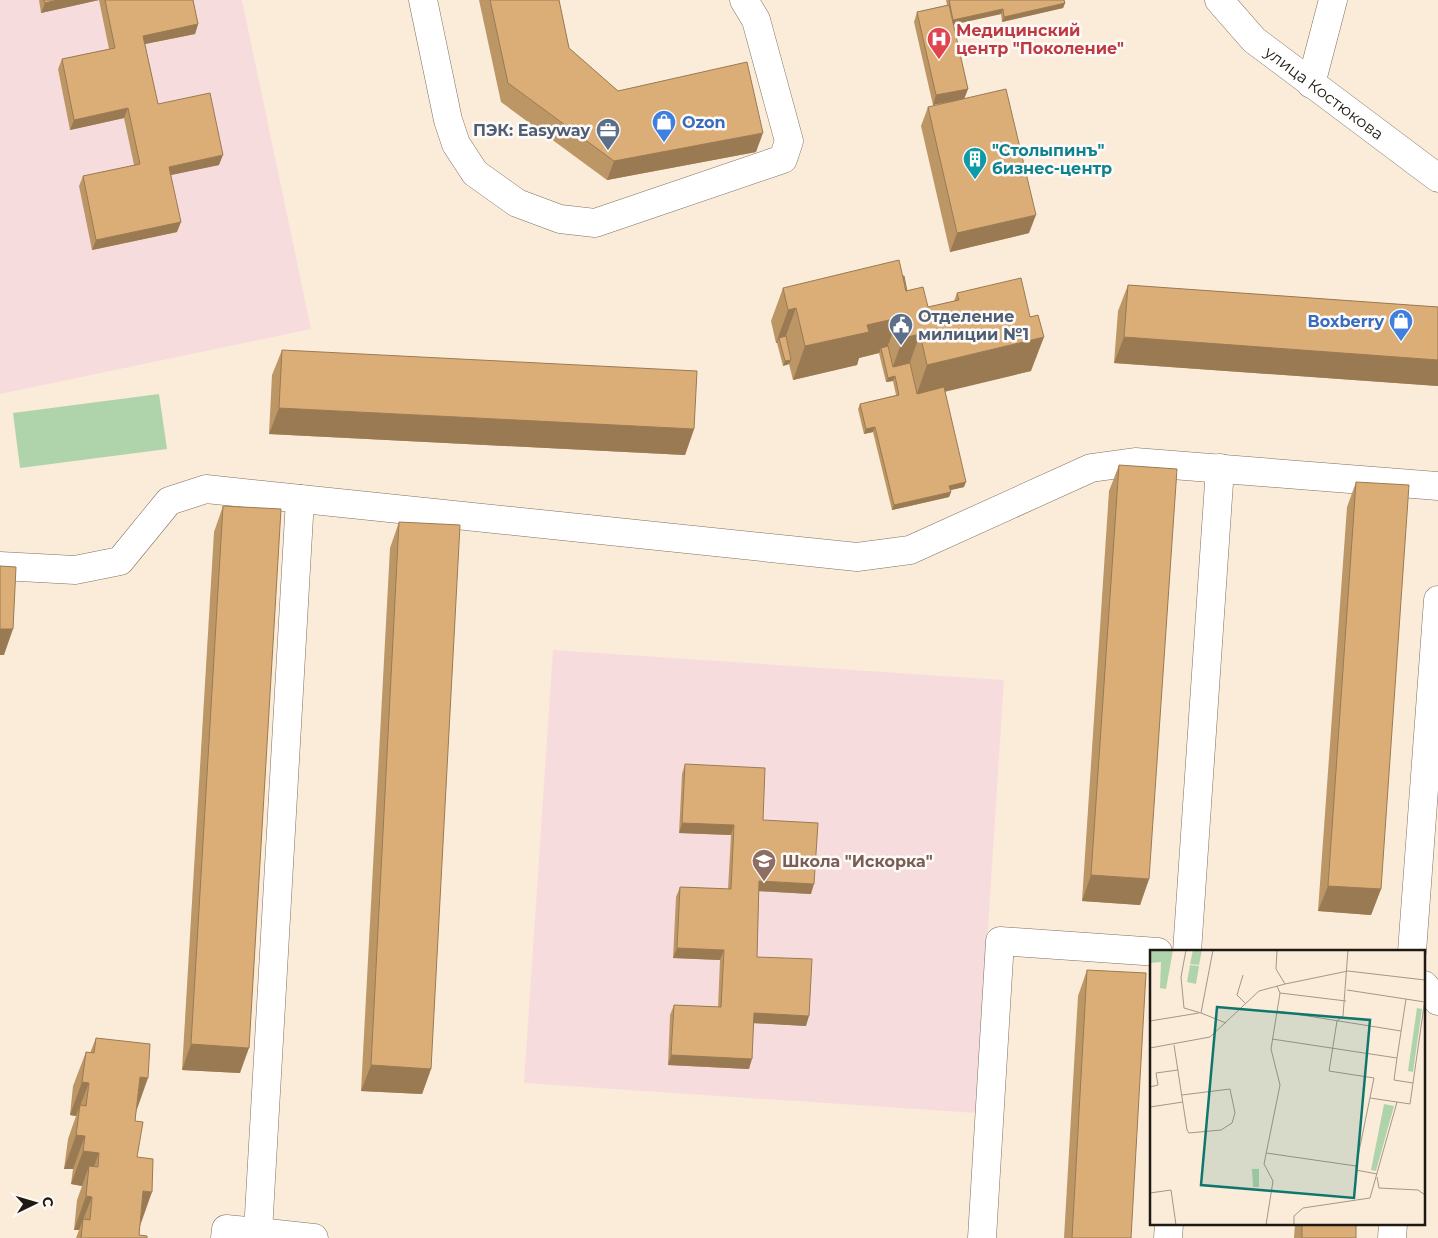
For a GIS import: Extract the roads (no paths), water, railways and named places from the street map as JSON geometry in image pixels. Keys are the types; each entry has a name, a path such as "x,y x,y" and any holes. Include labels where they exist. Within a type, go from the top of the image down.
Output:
{"main road":[{"path":"423,0 448,120 456,144 474,173 517,203 560,219 595,223 783,159 789,141 756,20 744,0"},
{"name":"улица Костюкова","path":"1219,0 1254,40 1438,178"},
{"path":"1311,84 1333,0"},
{"path":"0,566 75,570 120,561 169,501 206,489 857,558 910,550 1091,468 1135,462 1438,486"},
{"path":"1187,950 1220,468"},
{"path":"258,1232 300,499"},
{"path":"1412,950 1438,600"},
{"path":"982,1238 1000,941 1150,951"},
{"path":"1426,987 1438,1001"},
{"path":"225,1238 226,1229 314,1238"}],"place":[{"name":"Медицинский центр \"Поколение\"","path":"939,60"},
{"name":"Ozon","path":"664,143"},
{"name":"ПЭК: Easyway","path":"608,151"},
{"name":"\"Столыпинъ\" бизнес-центр","path":"975,180"},
{"name":"Boxberry","path":"1401,342"},
{"name":"Отделение милиции №1","path":"901,346"},
{"name":"Школа \"Искорка\"","path":"764,882"}]}
